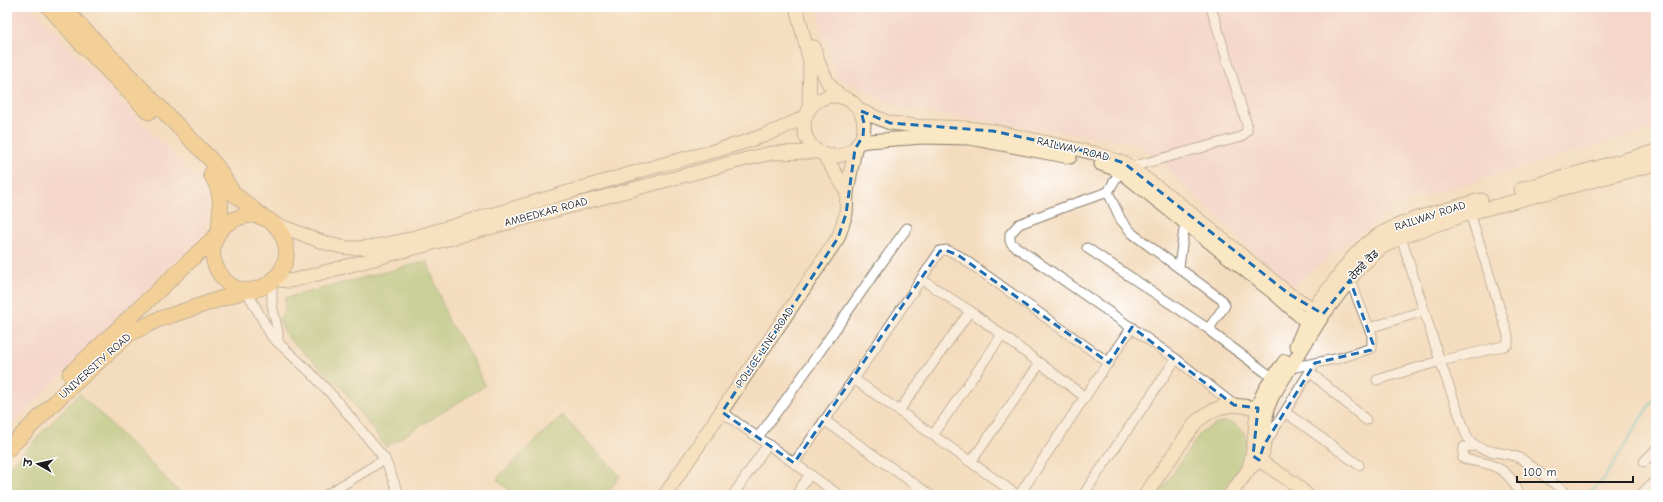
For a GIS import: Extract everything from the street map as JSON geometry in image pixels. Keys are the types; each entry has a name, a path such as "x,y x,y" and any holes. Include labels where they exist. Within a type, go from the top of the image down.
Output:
{"main road":[{"path":"49,7 82,44 211,172 221,196 218,233 213,251 214,264 224,281 245,291 258,288 273,280 284,266 286,254 284,240 269,221 233,193 217,167 209,158 62,7"},
{"path":"796,7 810,62 808,113 804,128 808,141 821,154 847,192"},
{"path":"804,7 819,64 828,83 841,97"},
{"path":"218,233 231,220 240,216 251,215 288,228 323,243 350,248 367,247 402,241 692,156 745,142 784,129 808,113 821,99 832,96 841,97 851,101 861,111 864,123 863,136 857,146"},
{"name":"RAILWAY ROAD","path":"861,111 890,123 993,131 1094,153 1120,161 1126,169 1171,197 1290,294 1318,311"},
{"path":"821,154 830,156 843,155 868,140 923,137 970,138 1126,169 1185,222 1275,294 1310,325 1290,368 1277,381"},
{"name":"POLICE LINE ROAD","path":"665,495 838,238 846,214 847,192 857,146"},
{"name":"RAILWAY ROAD","path":"1230,495 1256,458 1264,392 1277,381 1297,344 1359,250 1377,236 1414,219 1656,151"},
{"name":"AMBEDKAR ROAD","path":"273,280 295,280 772,153 821,154"},
{"name":"ਰੇਲਵੇ ਰੋਡ","path":"1318,311 1350,280 1359,268 1381,248 1401,237 1470,213 1656,164"},
{"name":"UNIVERSITY ROAD","path":"7,450 218,233"},
{"name":"UNIVERSITY ROAD","path":"7,437 125,330 245,291"},
{"path":"1145,495 1196,422 1211,411 1228,406 1233,412 1262,413 1264,445 1256,458 1284,476 1304,494"}],"street":[{"path":"1211,7 1247,125 1247,132 1241,137 1126,169 1108,192 1019,224 1013,230 1009,238 1012,244 1176,359 1228,406"},
{"path":"1108,192 1121,220 1132,234 1179,267 1224,302 1224,307 1211,325 1210,330"},
{"path":"1377,380 1440,361 1508,344 1508,335 1499,302 1470,213"},
{"path":"1179,267 1185,222"},
{"path":"758,437 801,381 907,228"},
{"path":"1401,237 1423,311 1440,361 1466,434 1470,443 1474,446"},
{"path":"1087,248 1210,330 1277,381"},
{"path":"794,463 854,379 940,251 952,252 1109,363"},
{"path":"921,279 970,311 1085,397"},
{"path":"273,280 272,305 278,332 278,342"},
{"path":"1290,368 1371,350 1373,344 1369,328 1350,280"},
{"path":"245,291 258,309 267,330 333,396 385,459 399,495"},
{"path":"899,411 970,311"},
{"path":"1369,328 1423,311"},
{"path":"854,379 1018,495 1132,327"},
{"path":"933,435 1002,335"},
{"path":"1083,495 1176,359"},
{"path":"971,462 1040,363"},
{"path":"1264,445 1315,363"},
{"path":"1310,372 1366,420"},
{"path":"722,412 839,495"},
{"path":"1285,412 1359,465"},
{"path":"824,420 930,495"},
{"path":"733,495 768,444"},
{"path":"1520,495 1514,482 1506,473 1487,463 1465,459 1463,453 1465,446 1474,446 1516,456 1569,495"},
{"path":"1644,462 1656,449"},
{"path":"326,495 385,459"},
{"path":"796,495 810,474"},
{"path":"1640,495 1656,480"}],"highlighted area":[{"path":"861,111 890,123 993,131 1094,153 1124,163 1289,294 1323,314 1350,280 1373,344 1371,350 1315,363 1264,445 1259,460 1253,456 1258,408 1234,405 1132,327 1109,363 958,255 945,250 940,251 794,463 722,412 838,238 846,214 855,149 863,136 864,123"}],"shaded area":[{"path":"7,7 32,7 209,193 207,229 7,430"},
{"path":"816,7 1650,7 1656,31 1656,128 1398,204 1291,287 1141,144 902,109 837,77"}],"green space":[{"path":"427,261 449,322 467,348 485,386 386,447 341,387 287,337 279,319 285,310 285,298"},
{"path":"79,393 183,495 7,495 7,470"},
{"path":"562,415 620,476 606,495 515,495 496,479"},
{"path":"1229,422 1241,429 1246,437 1247,445 1246,454 1242,463 1220,495 1158,495 1201,432 1214,425"}],"waterway":[{"path":"1586,495 1601,482 1611,468 1656,396"}]}
